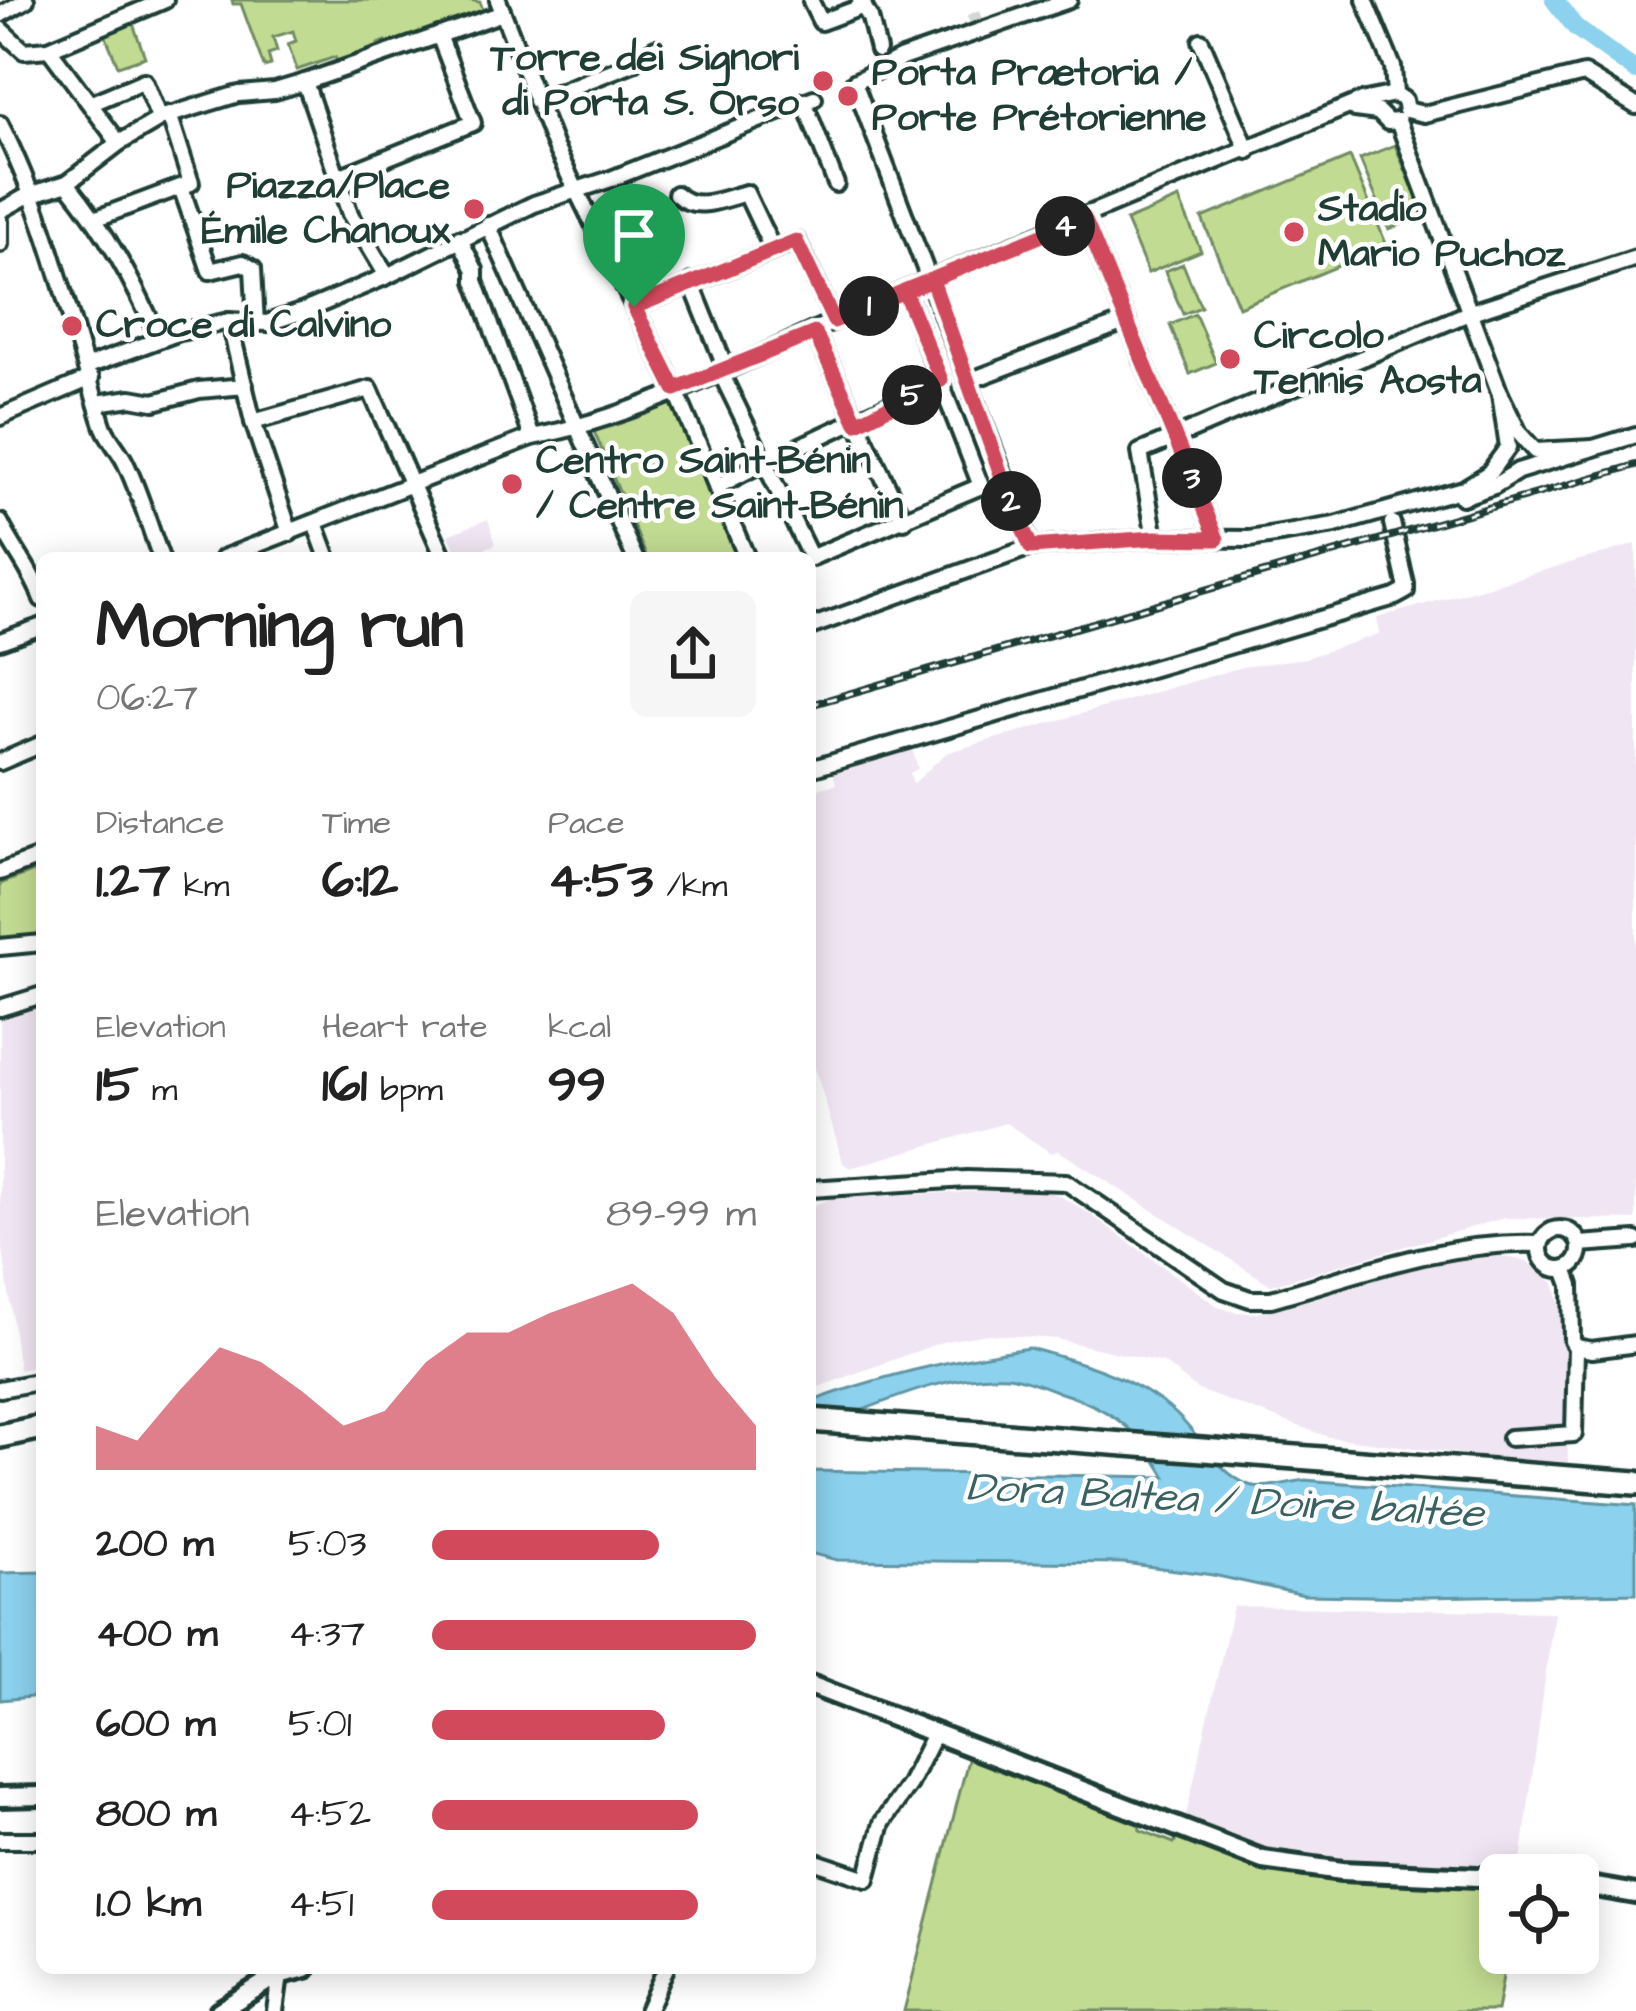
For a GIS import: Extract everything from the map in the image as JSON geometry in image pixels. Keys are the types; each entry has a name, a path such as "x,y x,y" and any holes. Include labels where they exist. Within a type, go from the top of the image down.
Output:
{"highway":[{"path":"0,1422 36,1415"},
{"path":"816,1421 1636,1496"},
{"path":"0,1436 36,1428"},
{"path":"816,1434 1636,1484"}],"main road":[{"path":"816,1687 1263,1860 1342,1871 1479,1877"},
{"path":"0,1797 36,1796"},
{"path":"1599,1888 1636,1894"},
{"path":"220,2011 276,1974"}],"street":[{"path":"0,15 26,0"},
{"path":"0,29 24,51 49,49 165,0"},
{"path":"1031,547 854,82 881,59 988,28 1044,4 1069,0"},
{"path":"1365,0 1393,67 1384,120 1585,74 1636,106"},
{"path":"811,2 822,25 862,3 881,59"},
{"path":"0,211 67,183 164,116 237,94 275,91 305,82 439,35 501,6 554,147 675,389 744,552"},
{"path":"336,178 473,123 439,35"},
{"path":"1201,40 1248,151"},
{"path":"536,101 633,63 655,48"},
{"path":"49,49 119,143"},
{"path":"92,103 144,81 191,183 97,218"},
{"path":"305,82 336,178 361,235 387,276"},
{"path":"239,552 532,437 579,428 1345,111 1404,100 1402,116 1500,394 1530,446 1535,462 1524,470"},
{"path":"0,417 159,339 229,321 256,324 304,311 575,190 813,110 836,184"},
{"path":"0,124 34,194 103,428 130,459 159,552"},
{"path":"67,183 97,218 159,339"},
{"path":"181,187 210,271 243,263 253,269 256,324"},
{"path":"676,194 696,205 746,193 773,250"},
{"path":"1084,218 1217,539"},
{"path":"0,221 0,244"},
{"path":"488,225 632,552"},
{"path":"460,238 532,437"},
{"path":"634,307 796,241 834,321"},
{"path":"1155,538 1139,452 1471,311 1636,258"},
{"path":"691,282 723,370 807,552"},
{"path":"816,556 979,489 982,479 904,291"},
{"path":"229,321 253,422 290,533"},
{"path":"968,382 1127,321"},
{"path":"815,333 904,520"},
{"path":"794,449 941,380"},
{"path":"97,403 131,398 154,403 199,389 245,386"},
{"path":"253,422 370,388 441,552"},
{"path":"1500,394 1508,465 1524,470"},
{"path":"816,625 1031,547 1283,536 1395,519 1636,434"},
{"path":"1395,519 1462,492 1490,473 1506,451 1530,446 1593,448"},
{"path":"716,487 765,462"},
{"path":"1335,525 1475,483"},
{"path":"816,767 1406,591 1395,519"},
{"path":"0,522 6,549 27,562 36,584"},
{"path":"314,524 326,552"},
{"path":"0,641 36,628"},
{"path":"0,762 36,747"},
{"path":"0,872 36,858"},
{"path":"0,947 36,944"},
{"path":"0,1008 36,997"},
{"path":"816,1190 967,1180 1066,1182 1178,1262 1224,1290 1250,1299 1271,1299 1459,1246 1540,1244"},
{"path":"1560,1228 1573,1233 1580,1244 1580,1257 1564,1269 1549,1266 1540,1252 1548,1233 1560,1228"},
{"path":"1580,1244 1636,1240"},
{"path":"1510,1438 1574,1434 1576,1347 1571,1285 1564,1269"},
{"path":"1576,1347 1592,1350 1636,1344"},
{"path":"0,1389 36,1382"},
{"path":"816,1862 867,1880 882,1823 909,1784 934,1734"},
{"path":"0,1840 36,1840"},
{"path":"274,2011 279,1974"},
{"path":"647,2011 663,1974"}],"shaded area":[{"path":"488,519 496,544 476,552 456,552 449,535"},
{"path":"1636,544 1636,1220 1504,1218 1271,1285 1059,1151 1051,1153 1006,1123 850,1168 843,1163 816,1071 816,789 836,784 832,769 912,747 918,769 910,773 913,784 946,753 1242,667 1305,658 1379,634 1377,618"},
{"path":"36,1005 36,1366 19,1370 0,1227 0,1018"},
{"path":"1039,1189 1086,1211 1219,1307 1235,1312 1256,1313 1310,1300 1448,1257 1493,1255 1527,1261 1554,1283 1564,1323 1568,1462 1519,1461 1329,1437 1198,1390 1164,1363 1055,1339 988,1334 945,1341 816,1388 816,1205 832,1198"},
{"path":"1233,1606 1554,1612 1522,1854 1479,1854 1479,1867 1331,1862 1257,1851 1185,1820"}],"green space":[{"path":"232,0 468,0 480,2 486,17 388,47 386,41 378,44 379,50 339,66 335,57 297,70 288,44 296,41 293,31 273,37 277,51 268,54 271,65 264,67 241,4"},
{"path":"132,21 145,57 118,66 104,32"},
{"path":"1395,145 1424,215 1389,229 1360,159"},
{"name":"Stadio Mario Puchoz","path":"1350,157 1387,246 1239,307 1202,218"},
{"path":"1179,199 1201,251 1148,273 1126,221"},
{"path":"1183,264 1201,307 1183,314 1165,271"},
{"path":"1195,314 1216,363 1190,374 1170,325"},
{"path":"673,395 739,552 644,552 593,429"},
{"path":"36,870 36,935 0,937 0,884"},
{"path":"969,1756 1139,1823 1140,1830 1174,1843 1177,1837 1240,1863 1367,1882 1479,1887 1479,1974 1503,1974 1497,2011 904,2011"}],"water":[{"name":"Dora Baltea / Doire baltée","path":"1029,1348 1124,1380 1175,1413 1218,1463 1249,1485 1305,1480 1636,1505 1636,1593 1304,1595 1213,1575 1124,1563 837,1560 816,1555 816,1471 1166,1477 1135,1434 1110,1414 1008,1376 932,1386 816,1428 816,1400 973,1357"},
{"path":"36,1572 36,1697 0,1700 0,1573"}],"waterway":[{"path":"1554,0 1576,28 1636,71"}],"tunnel":[{"path":"973,13 979,27"}],"railway":[{"path":"816,703 1636,465"}],"place":[{"name":"Torre dei Signori di Porta S. Orso","path":"823,81"},
{"name":"Porta Prætoria / Porte Prétorienne","path":"848,96"},
{"name":"Piazza/Place Émile Chanoux","path":"474,209"},
{"name":"Stadio Mario Puchoz","path":"1294,232"},
{"name":"Croce di Calvino","path":"72,326"},
{"name":"Circolo Tennis Aosta","path":"1230,359"},
{"name":"Centro Saint-Bénin / Centre Saint-Bénin","path":"512,484"}],"route":[{"path":"634,307 675,389 815,333 857,423 941,380 904,291 1084,218 1217,539 1155,538 1031,547 932,280 904,291 834,321 796,241 634,307"}]}
